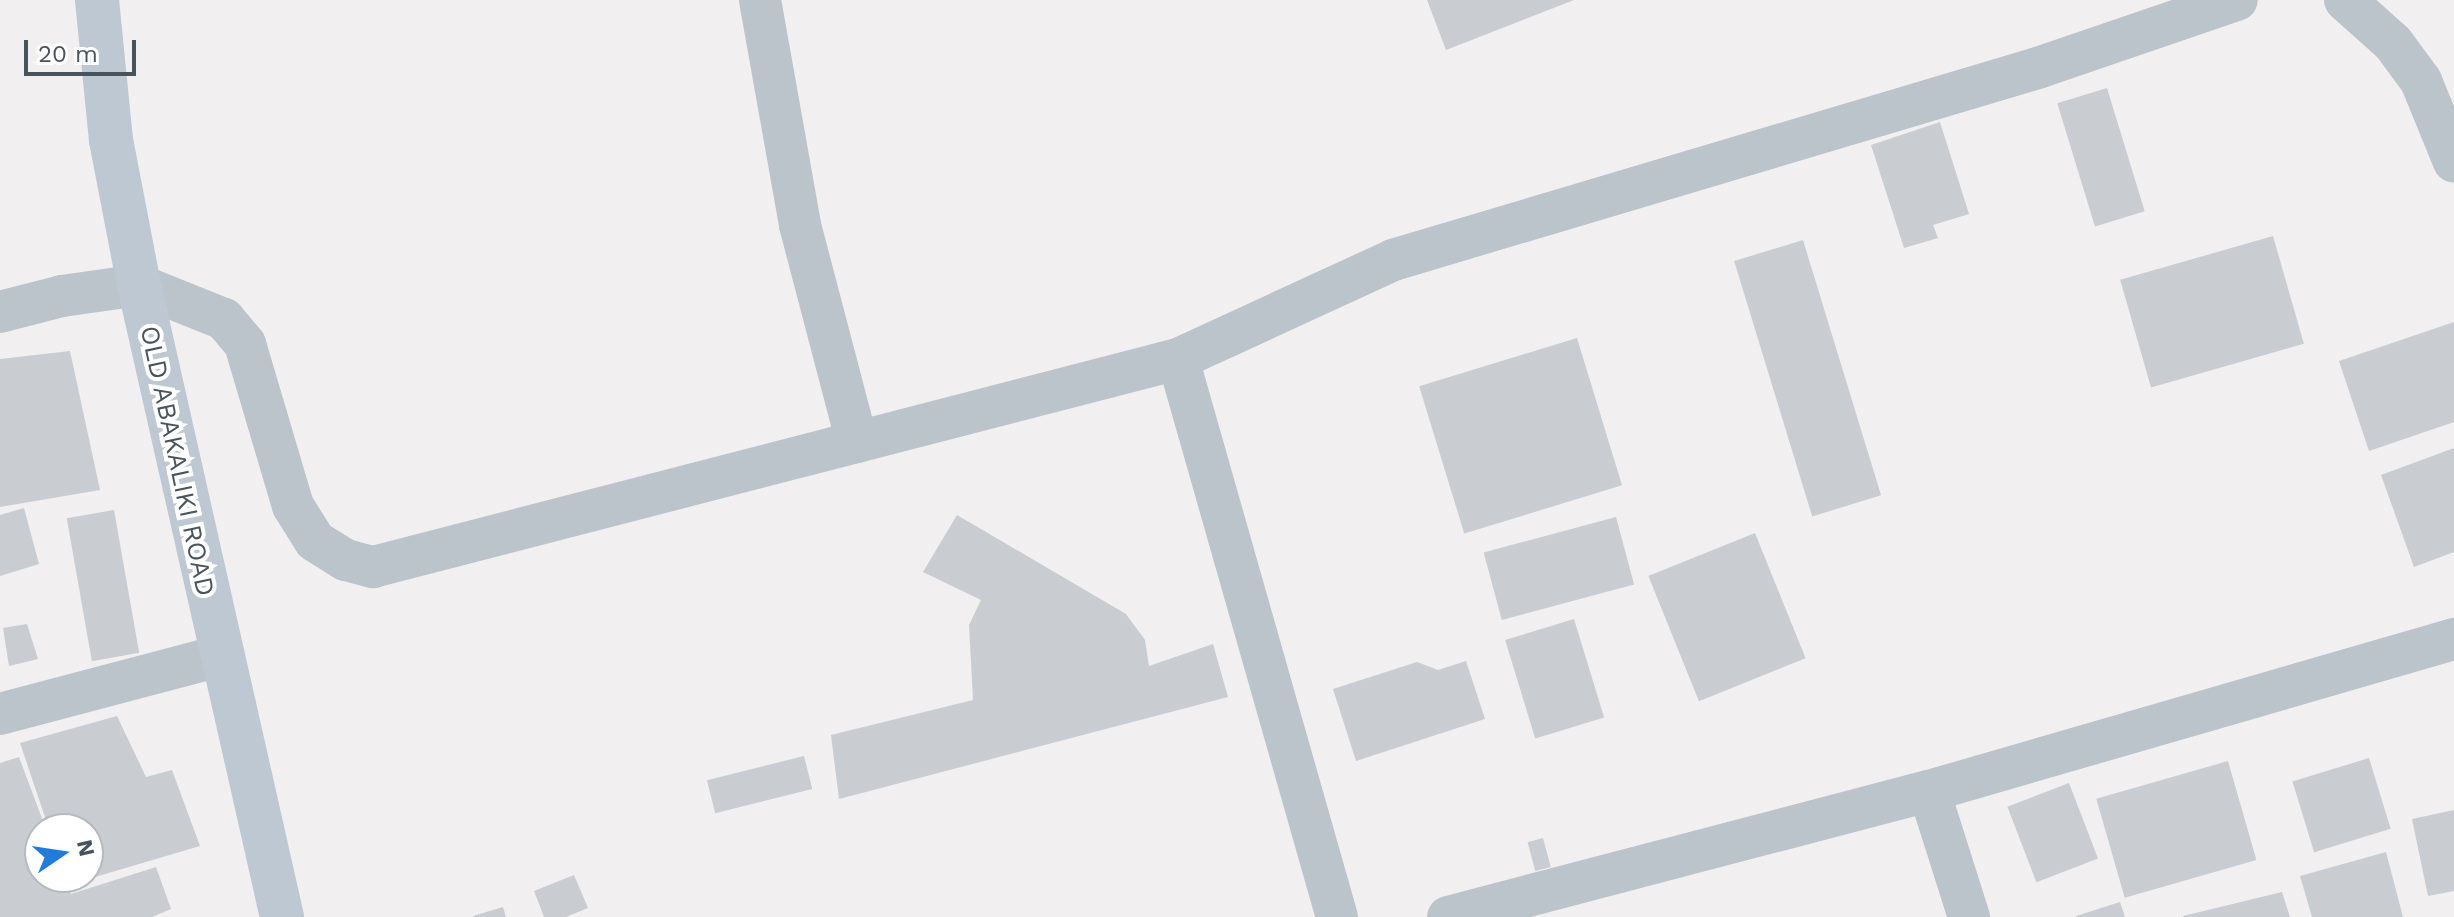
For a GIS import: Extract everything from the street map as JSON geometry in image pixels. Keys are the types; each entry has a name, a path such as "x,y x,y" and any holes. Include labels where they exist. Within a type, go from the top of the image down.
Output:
{"main road":[{"name":"OLD ABAKALIKI ROAD","path":"97,0 111,140 139,285 219,656 282,917"}],"street":[{"path":"760,0 800,225 857,442"},
{"path":"0,312 139,285 224,319 245,344 293,506 315,541 346,560 373,567 1178,359 1393,260 2038,68 2237,0"},
{"path":"2345,0 2393,43 2421,81 2454,162"},
{"path":"1178,359 1337,917"},
{"path":"1448,917 1929,791 2454,639"},
{"path":"0,714 219,656"},
{"path":"1929,791 1969,917"}],"building":[{"path":"1427,0 1574,0 1446,50"},
{"path":"2107,88 2145,211 2095,227 2057,103"},
{"path":"1940,122 1969,214 1933,225 1938,238 1904,248 1871,145"},
{"path":"2273,236 2304,344 2151,387 2120,280"},
{"path":"1803,240 1881,495 1812,516 1734,261"},
{"path":"2454,322 2454,422 2369,451 2339,361"},
{"path":"1577,338 1622,485 1464,534 1419,386"},
{"path":"70,351 100,490 0,507 0,359"},
{"path":"2454,448 2454,552 2414,567 2381,475"},
{"path":"24,508 39,564 0,576 0,515"},
{"path":"114,510 139,653 92,661 67,518"},
{"path":"957,515 1126,614 1145,640 1149,666 1213,644 1228,697 839,799 831,735 973,700 969,625 981,600 923,572"},
{"path":"1616,517 1634,585 1502,620 1484,552"},
{"path":"1755,533 1806,658 1699,701 1648,576"},
{"path":"1574,619 1604,717 1535,739 1505,640"},
{"path":"27,624 38,659 9,666 3,628"},
{"path":"1466,661 1485,719 1356,761 1333,689 1417,662 1438,670"},
{"path":"117,716 146,777 172,770 200,846 104,874 104,813 44,813 20,743"},
{"path":"804,756 812,789 715,813 707,780"},
{"path":"19,757 40,813 24,813 24,893 104,893 104,884 156,867 171,909 152,917 0,917 0,763"},
{"path":"2369,758 2391,829 2314,852 2292,781"},
{"path":"2228,761 2256,860 2125,898 2096,799"},
{"path":"2069,783 2098,859 2036,882 2007,807"},
{"path":"2454,810 2454,891 2428,896 2412,819"},
{"path":"1543,838 1551,867 1535,871 1528,842"},
{"path":"2386,852 2403,917 2312,917 2300,876"},
{"path":"574,875 588,908 566,917 544,917 534,891"},
{"path":"2282,892 2290,917 2183,917 2183,916"},
{"path":"2120,902 2125,917 2076,917 2076,916"},
{"path":"503,907 506,917 473,917 473,916"}]}
